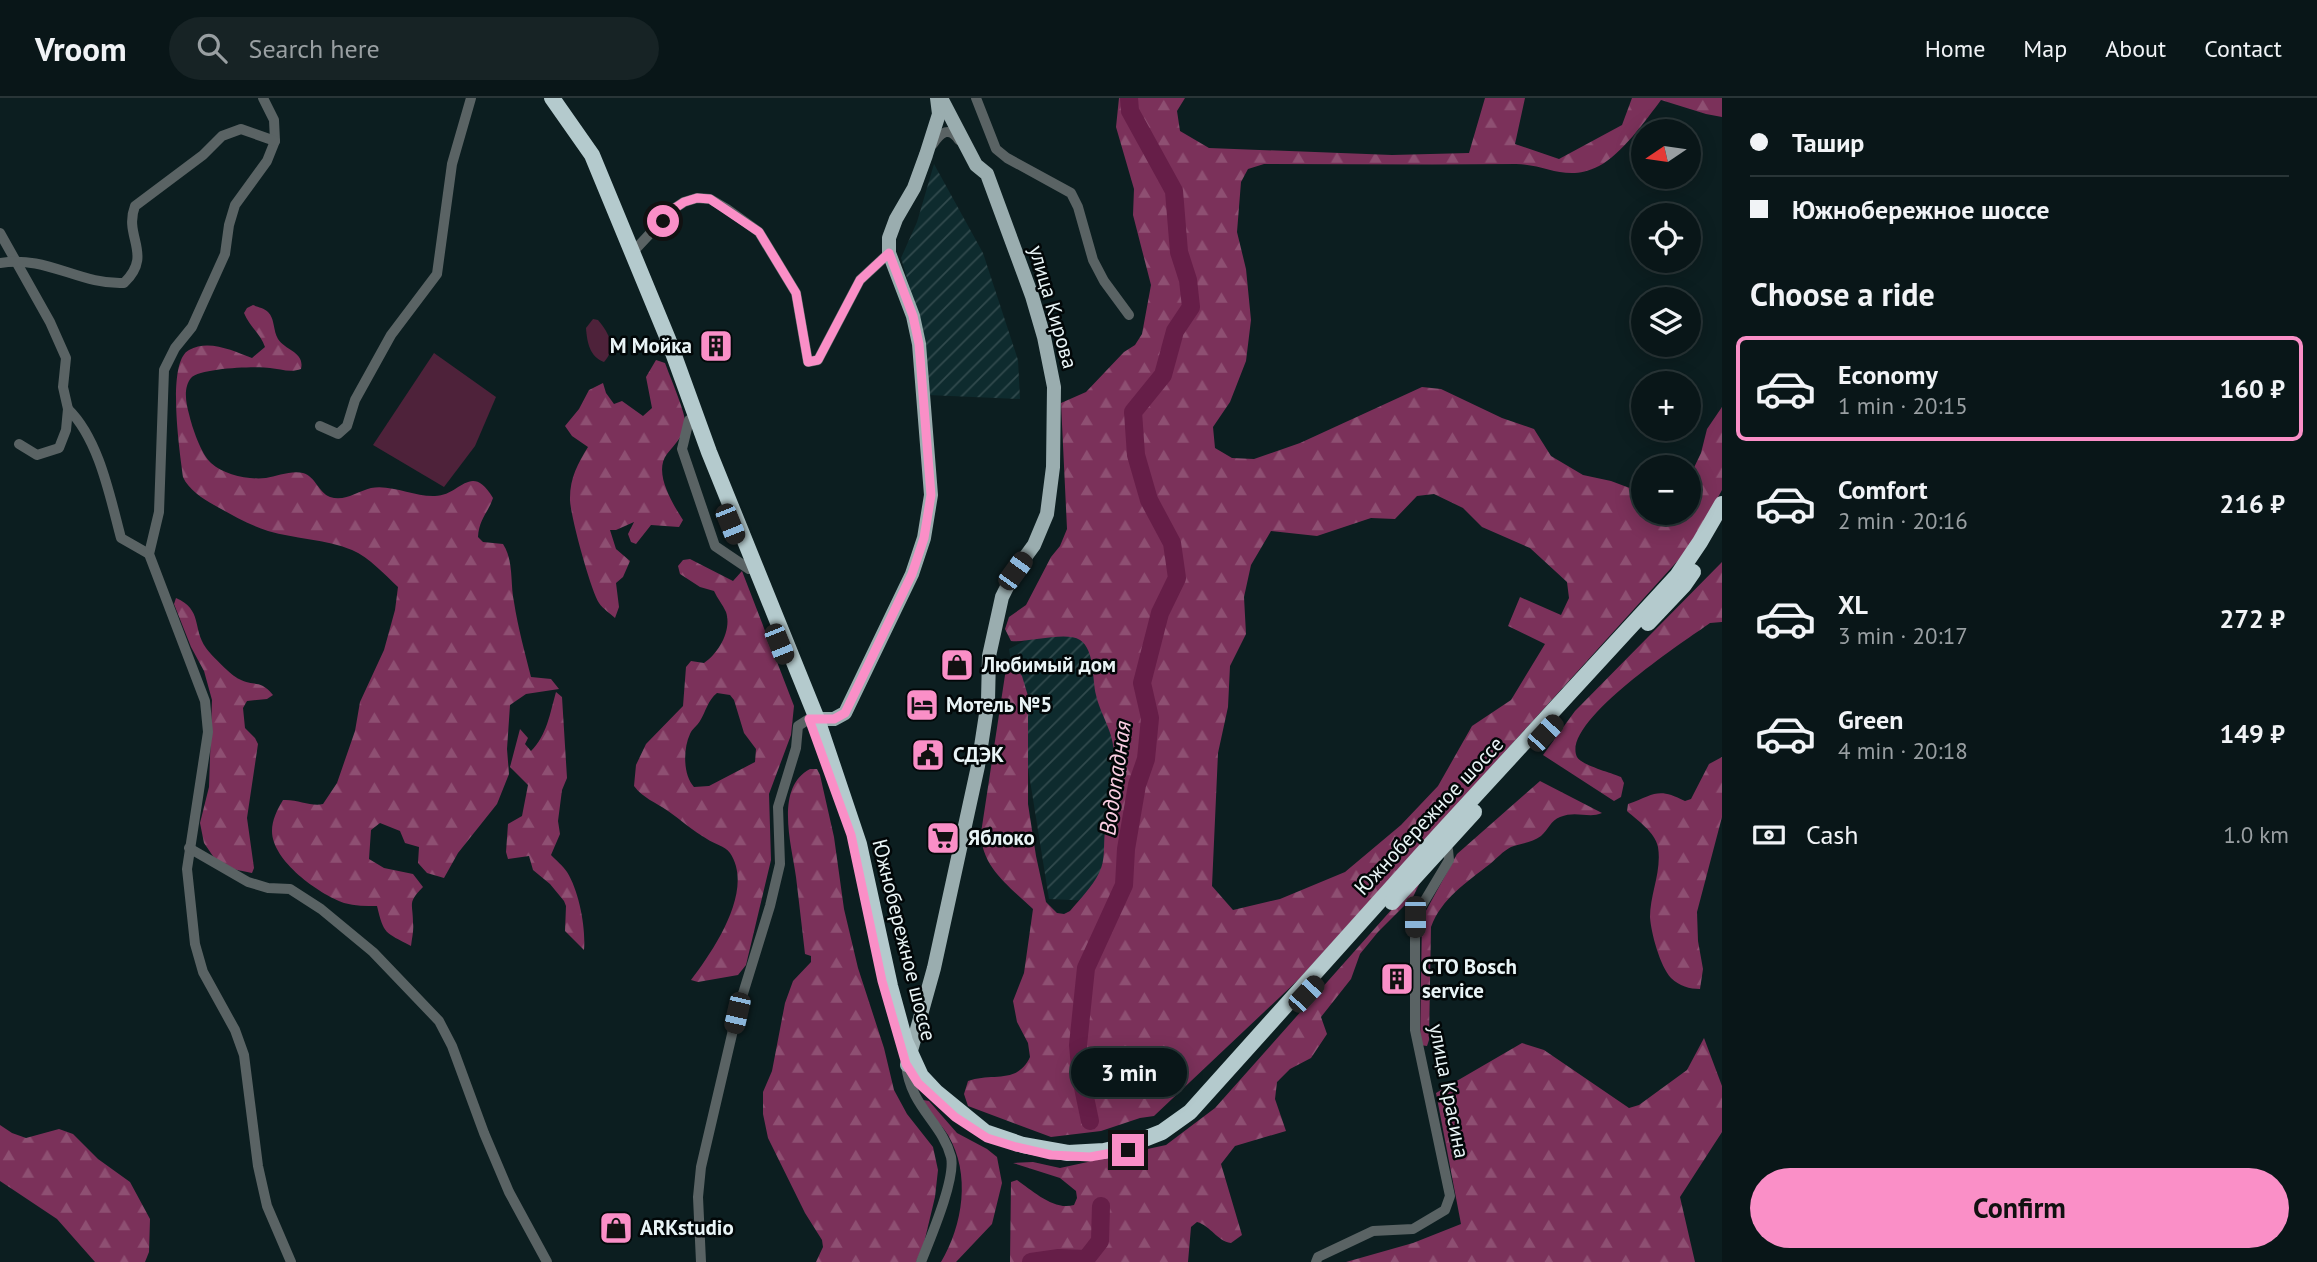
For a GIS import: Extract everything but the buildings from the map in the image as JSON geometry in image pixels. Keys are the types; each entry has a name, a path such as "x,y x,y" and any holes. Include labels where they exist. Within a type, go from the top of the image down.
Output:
{"highway":[{"name":"Южнобережное шоссе","path":"542,98 587,161 859,844 907,1061 936,1092 985,1132 1023,1145 1068,1153 1104,1151 1129,1145 1161,1132 1189,1112 1220,1075 1512,767 1677,576 1722,504"},
{"name":"Южнобережное шоссе","path":"552,98 592,155 668,339 851,835 882,981 907,1061 918,1083 955,1117 987,1138 1051,1155 1090,1157 1128,1150 1163,1135 1196,1112 1441,841"},
{"name":"Южнобережное шоссе","path":"1607,658 1684,585 1722,525"}],"main road":[{"path":"808,721 834,719 845,713 912,574 924,538 931,495 919,344 913,316 889,253 889,238 896,219 914,188 926,155 939,114 939,98"},
{"name":"улица Кирова","path":"907,1061 934,968 978,766 988,701 989,656 1002,597 1015,571 1034,545 1047,514 1053,467 1054,387 1032,296 987,174 976,165 939,98"}],"street":[{"path":"263,98 274,120 275,141 267,161 235,205 225,254 215,278 192,327 175,348 164,370 159,512 149,554 205,701 208,732 187,869 195,944 203,972 235,1030 244,1055 261,1180 267,1206 291,1262"},
{"path":"320,426 338,434 347,426 355,400 391,335 437,274 452,164 471,98"},
{"path":"976,98 996,149 1007,158 1071,193 1078,207 1093,260 1104,281 1129,315"},
{"path":"0,263 15,260 34,261 106,284 124,283 134,273 139,258 131,218 135,206 203,155 222,136 241,129 275,141"},
{"path":"926,155 940,133 946,130 953,132 976,165"},
{"path":"632,253 672,210 684,202 697,198 710,199 727,209 759,232 796,293 808,362 818,360 860,280 889,253"},
{"path":"0,233 66,358 63,387 68,409 66,430 59,448 37,455 19,444"},
{"path":"68,409 82,422 94,450 121,538 149,554"},
{"path":"701,1262 698,1197 701,1167 737,1013 780,864 778,807 796,748 808,721"},
{"name":"улица Красина","path":"1316,1262 1318,1257 1373,1231 1413,1230 1445,1210 1450,1196 1415,1030 1415,917 1449,860 1448,850 1441,841"},
{"path":"189,848 248,882 268,888 290,889 321,909 373,952 439,1021 452,1046 509,1192 547,1262"},
{"path":"907,1061 908,1078 915,1095 946,1143 952,1159 944,1199 921,1262"}],"shaded area":[{"path":"934,164 983,253 1018,360 1020,399 928,395 921,325 901,258 917,222"},
{"path":"593,319 602,325 610,341 610,351 604,362 595,357 588,344 586,328"},
{"path":"434,353 496,397 475,446 444,487 373,445"},
{"path":"1093,605 1124,788 1094,901 1049,899 1009,649"}],"green space":[{"path":"1119,98 1185,98 1177,111 1180,131 1209,148 1392,155 1469,153 1485,98 1525,98 1515,144 1559,159 1622,125 1632,98 1722,98 1722,117 1661,100 1646,119 1631,119 1631,138 1616,154 1599,166 1576,173 1516,164 1264,164 1248,169 1241,182 1237,232 1246,269 1251,320 1246,361 1230,402 1213,427 1215,448 1232,458 1254,459 1300,443 1422,387 1441,389 1502,418 1534,429 1551,456 1583,475 1631,488 1631,525 1701,525 1700,455 1707,429 1722,407 1722,490 1692,545 1299,979 1154,1116 1101,1131 1051,1137 968,1106 964,1094 968,1081 1011,1075 1025,1066 1030,1057 1028,1043 1017,1022 1013,1001 1024,973 1033,909 991,866 982,845 981,833 1007,662 1022,676 1028,696 1028,804 1046,902 1057,913 1070,911 1086,893 1101,868 1115,760 1111,736 1096,695 1088,651 1080,640 1073,638 1011,641 1005,629 1009,617 1026,605 1067,529 1061,403 1086,392 1124,352 1135,345 1142,334 1151,285 1133,215 1134,189 1116,127","holes":["1434,494 1463,508 1482,527 1530,548 1567,582 1569,598 1561,615 1520,597 1508,626 1545,644 1511,700 1472,726 1438,786 1401,825 1345,872 1280,899 1233,910 1212,886 1218,753 1228,707 1230,666 1246,634 1244,597 1251,565 1271,531 1317,536 1371,518 1395,519 1417,496"]},
{"path":"253,305 270,315 278,339 298,355 301,369 289,371 263,367 229,368 205,372 191,378 186,391 187,405 200,447 207,459 223,471 245,477 266,478 303,473 311,477 326,495 336,498 379,487 419,495 444,495 465,483 478,482 493,498 478,537 483,542 503,544 506,551 531,677 551,679 559,689 526,694 510,705 507,749 509,774 497,804 458,853 444,878 427,873 418,863 419,847 405,843 400,831 380,823 371,830 369,859 384,868 413,874 423,887 412,904 411,946 387,932 377,906 344,903 322,892 299,875 280,854 272,831 275,815 283,800 323,804 337,783 355,731 360,702 384,650 398,587 359,553 254,526 201,497 188,486 183,477 176,409 178,372 182,358 189,350 213,346 252,358 265,347 244,313"},
{"path":"656,360 665,363 684,416 684,430 663,461 662,470 666,487 683,520 679,527 651,525 636,544 631,542 628,534 634,522 610,530 616,549 630,561 623,577 616,583 619,607 615,618 595,596 573,519 570,491 573,477 588,447 572,436 565,426 579,409 589,390 603,383 614,404 622,401 643,416 652,408 646,377"},
{"path":"690,559 733,581 742,571 794,706 791,735 769,794 771,860 746,965 738,975 698,982 691,980 720,937 734,902 738,884 736,868 728,851 697,833 645,797 634,786 636,765 646,744 683,706 686,667 691,661 704,663 709,659 726,633 726,612 714,591 700,587 680,574 678,566 683,560","holes":["717,693 730,695 744,733 756,749 755,762 709,786 694,787 685,762 690,734"]},
{"path":"1722,562 1722,622 1710,623 1652,664 1605,704 1587,724 1577,742 1577,757 1580,760 1621,777 1624,783 1621,797 1614,801 1543,755 1575,711"},
{"path":"176,598 194,614 202,641 217,660 236,677 260,685 273,695 267,699 247,701 243,708 245,728 258,744 247,818 254,868 252,873 223,867 204,843 200,823 209,787 212,700 204,671 174,604"},
{"path":"556,692 562,697 567,778 562,790 558,821 560,834 551,855 567,872 575,889 583,921 584,950 565,931 564,901 550,884 533,870 529,856 508,859 506,852 508,824 522,816 528,785 510,767 520,729 528,738 525,744 531,751 544,731"},
{"path":"1722,757 1722,817 1697,912 1703,969 1700,989 1681,985 1671,978 1660,958 1650,917 1658,847 1650,832 1627,811 1628,804 1656,793 1668,794 1685,801 1691,799 1709,764"},
{"path":"810,769 817,769 820,775 834,837 844,909 858,968 884,1048 894,1090 907,1114 933,1147 938,1170 935,1197 924,1243 916,1262 816,1262 823,1247 822,1240 805,1213 768,1138 763,1114 763,1092 772,1071 785,1003 793,981 811,962 811,956 805,954 788,818 792,790 799,778"},
{"path":"1540,781 1602,813 1572,814 1557,818 1538,838 1505,851 1441,908 1431,927 1429,1040 1427,1046 1420,1045 1422,918 1457,854"},
{"path":"1425,872 1413,897 1360,954 1351,979 1321,1017 1327,1034 1311,1058 1290,1069 1277,1082 1275,1099 1286,1131 1235,1146 1221,1164 1242,1235 1231,1243 1226,1242 1197,1222 1191,1227 1188,1262 1010,1262 1011,1182 1017,1180 1044,1199 1059,1205 1074,1205 1077,1198 1076,1191 1060,1178 1013,1163 1033,1162 1060,1168 1166,1145 1215,1108"},
{"path":"1704,1038 1722,1086 1722,1132 1680,1197 1695,1262 1346,1262 1413,1243 1461,1224 1436,1093 1522,1043 1544,1050 1629,1108 1639,1105 1687,1070"},
{"path":"923,1100 929,1101 957,1133 997,1157 1002,1183 992,1224 956,1262 941,1262 949,1248 959,1216 962,1183 960,1166 948,1135"},
{"path":"0,1125 26,1138 59,1129 73,1134 98,1159 130,1182 150,1219 149,1252 145,1262 95,1262 57,1219 0,1181"}],"waterway":[{"name":"Водопадная","path":"1090,1121 1081,1078 1078,1045 1086,968 1124,885 1126,849 1137,785 1146,759 1150,718 1142,683 1160,613 1177,578 1172,543 1149,500 1136,455 1133,412 1163,375 1175,331 1191,307 1188,280 1179,252 1174,191 1130,111 1129,98"},
{"name":"Водопадная","path":"1031,1262 1059,1258 1086,1259 1100,1241 1101,1206"}],"place":[{"name":"М Мойка","path":"716,346"},
{"name":"Любимый дом","path":"957,665"},
{"name":"Мотель №5","path":"922,705"},
{"name":"СДЭК","path":"928,755"},
{"name":"Яблоко","path":"943,838"},
{"name":"СТО Bosch service","path":"1397,979"},
{"name":"ARKstudio","path":"616,1228"}],"route":[{"path":"663,221 672,210 684,202 697,198 710,199 759,232 796,293 808,362 818,360 860,280 889,253 913,316 919,344 931,495 924,538 912,574 845,713 834,719 809,719 851,835 882,981 906,1064 918,1083 955,1117 987,1138 1051,1155 1090,1157 1128,1150"}]}
